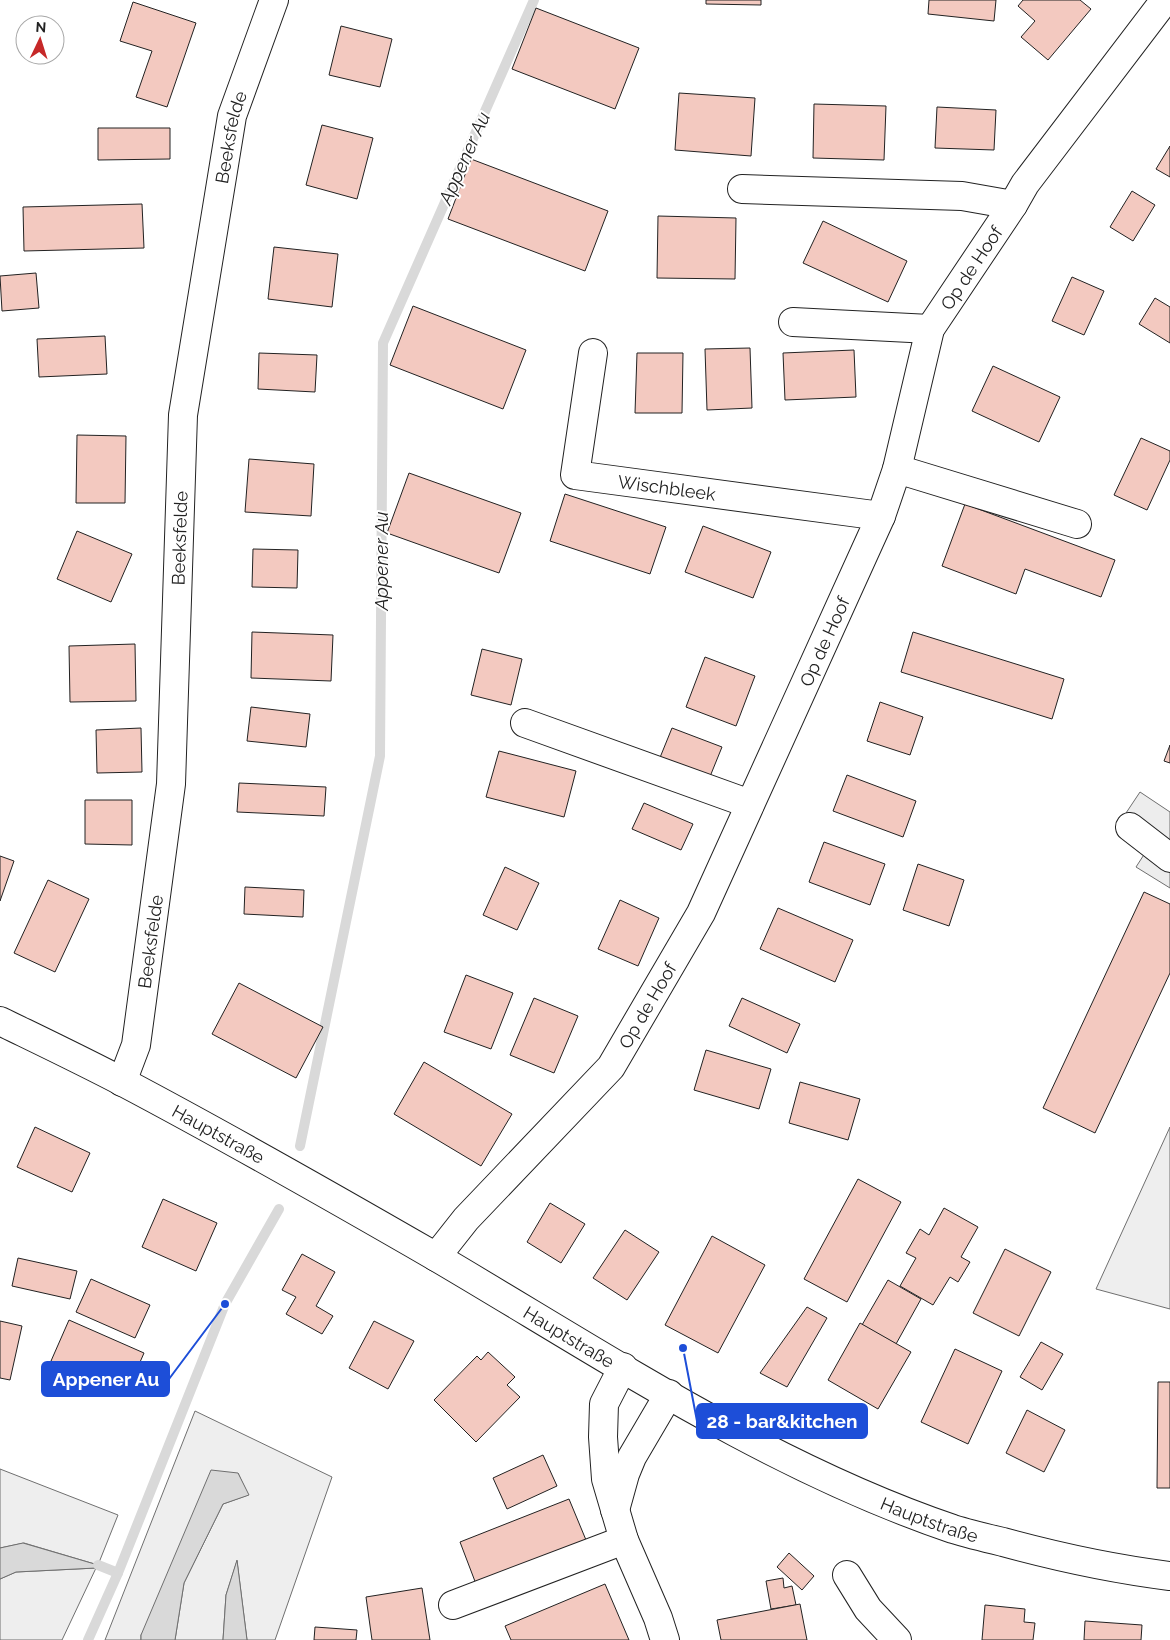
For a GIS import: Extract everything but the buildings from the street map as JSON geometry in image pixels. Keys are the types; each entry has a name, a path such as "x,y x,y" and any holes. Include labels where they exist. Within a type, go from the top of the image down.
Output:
{"street":[{"name":"Beeksfelde","path":"122,1082 136,1045 171,784 182,415 232,116 274,0"},
{"name":"Op de Hoof","path":"436,1257 466,1219 611,1067 701,913 881,516 897,469 930,329 1025,184 1165,0"},
{"path":"742,189 962,196 1013,205"},
{"path":"793,322 930,329"},
{"name":"Wischbleek","path":"593,353 575,475 881,516"},
{"path":"897,469 1077,524"},
{"path":"524,723 750,804"},
{"path":"1130,827 1170,858"},
{"name":"Hauptstraße","path":"0,1021 122,1082 289,1173 670,1394 776,1454 826,1478 955,1530 1044,1553 1170,1576"},
{"path":"623,1367 604,1404 606,1479 624,1540 658,1618 665,1640"},
{"path":"616,1510 625,1474 632,1457 670,1394"},
{"path":"453,1605 624,1540"},
{"path":"847,1575 868,1609 896,1640"}],"shaded area":[{"path":"1140,792 1170,812 1170,888 1136,867 1158,833 1126,813"},
{"path":"1170,1127 1170,1309 1096,1289"},
{"path":"195,1411 332,1477 275,1640 247,1640 237,1561 226,1595 223,1640 175,1640 184,1583 223,1504 248,1495 238,1473 141,1635 141,1640 105,1640"},
{"path":"0,1469 118,1515 98,1565 24,1543 0,1548"},
{"path":"211,1470 238,1473 249,1495 223,1504 184,1583 175,1640 141,1640 141,1635"},
{"path":"23,1543 98,1565 96,1568 16,1572 0,1579 0,1548"},
{"path":"237,1560 247,1640 223,1640 226,1595"},
{"path":"96,1568 62,1640 0,1640 0,1579 16,1572"}],"waterway":[{"name":"Appener Au","path":"300,1146 380,756 383,343 534,0"},
{"name":"Appener Au","path":"88,1640 118,1573 225,1304 279,1209"},
{"path":"98,1565 118,1573"}],"place":[{"name":"Appener Au","path":"225,1304"},
{"name":"28 - bar&kitchen","path":"683,1348"}]}
